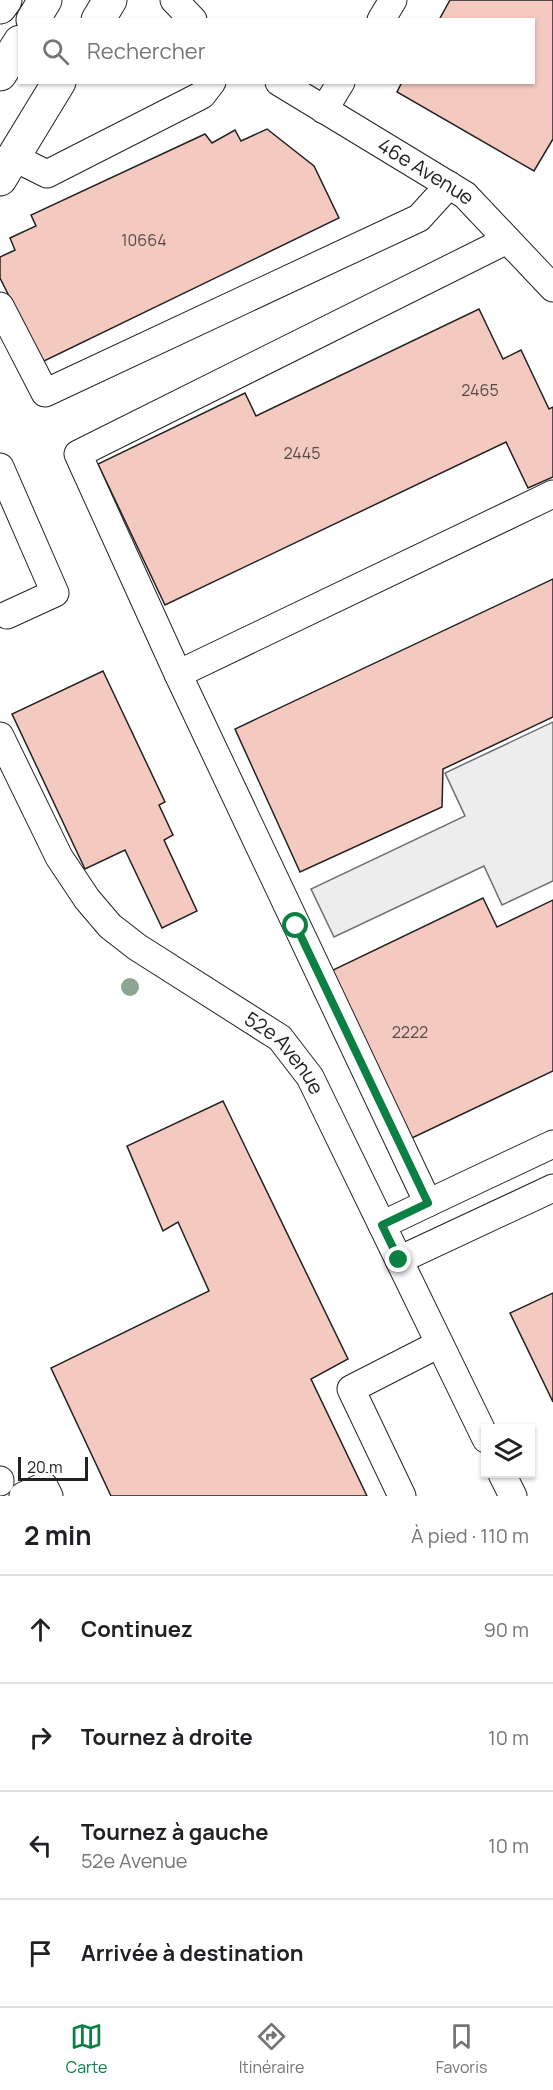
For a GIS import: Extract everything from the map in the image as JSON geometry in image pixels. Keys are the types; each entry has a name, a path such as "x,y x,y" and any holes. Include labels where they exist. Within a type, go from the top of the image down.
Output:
{"main road":[{"path":"0,8 5,0"},
{"path":"34,18 45,0"},
{"path":"99,18 110,0"},
{"path":"0,74 18,45"},
{"path":"7,168 58,84"}],"street":[{"path":"174,0 191,18"},
{"path":"382,18 393,0"},
{"path":"7,168 47,174 202,95 210,84"},
{"name":"46e Avenue","path":"282,84 465,195 553,288"},
{"path":"324,110 340,84"},
{"path":"0,306 45,393 419,218 449,185"},
{"path":"428,1203 178,674 78,454 507,240"},
{"path":"0,467 55,593 2,612"},
{"path":"178,674 553,494"},
{"name":"52e Avenue","path":"0,736 60,857 87,899 110,926 137,947 280,1038 310,1077 481,1429"},
{"path":"382,1225 553,1144"},
{"path":"489,1174 506,1210"},
{"path":"399,1260 553,1188"},
{"path":"402,1496 351,1389 439,1344"},
{"path":"504,1478 513,1496"}],"shaded area":[{"path":"553,722 553,881 502,905 484,866 334,937 311,889 465,816 445,773"}],"building":[{"path":"450,0 553,0 553,139 534,171 397,92 401,84 535,84 535,18 440,18"},
{"path":"267,129 314,166 339,218 42,362 0,278 0,257 15,250 10,238 36,226 31,215 205,134 212,143 235,130 241,141"},
{"path":"479,309 503,359 521,350 549,409 553,407 553,477 528,488 506,442 165,605 98,464 245,393 256,416"},
{"path":"553,579 553,717 443,769 442,807 300,872 235,729"},
{"path":"103,671 165,802 159,805 173,835 164,840 197,911 162,928 125,850 85,869 12,714"},
{"path":"483,898 497,927 553,900 553,1071 412,1138 331,971"},
{"path":"223,1101 348,1359 311,1379 367,1496 111,1496 51,1368 209,1291 178,1222 163,1231 127,1146"},
{"path":"553,1293 553,1402 510,1313"}],"route":[{"path":"296,926 428,1203 382,1225 399,1260"}]}
